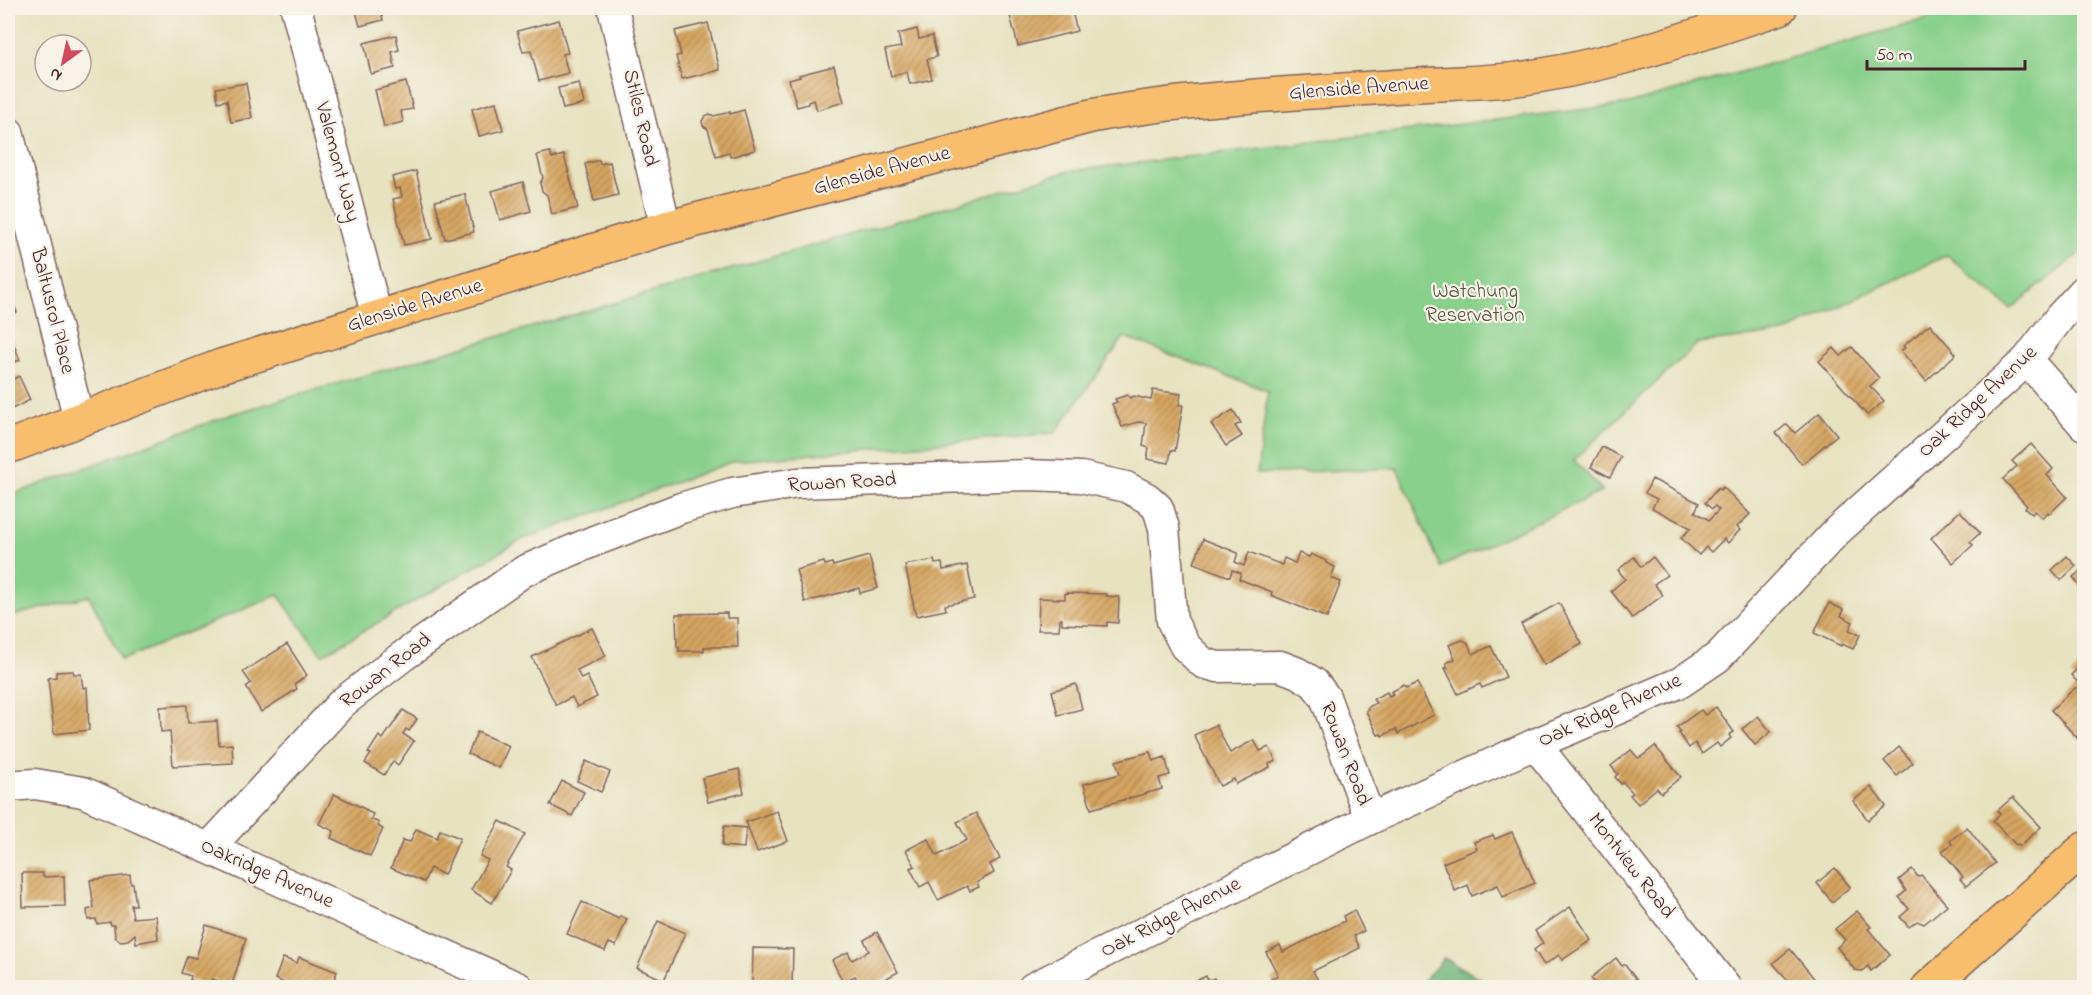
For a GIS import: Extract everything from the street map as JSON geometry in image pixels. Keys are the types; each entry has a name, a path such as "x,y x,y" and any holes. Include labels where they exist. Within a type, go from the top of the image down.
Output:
{"main road":[{"name":"Glenside Avenue","path":"8,447 221,366 666,228 1091,116 1144,106 1204,100 1517,79 1612,60 1658,48 1780,8"},
{"path":"1928,987 2085,849"}],"street":[{"name":"Valemont Way","path":"296,8 377,317"},
{"name":"Stiles Road","path":"614,8 666,228"},
{"name":"Baltusrol Place","path":"8,132 79,420"},
{"name":"Oak Ridge Avenue","path":"1033,987 1370,819 1535,744 1681,682 1718,657 1837,531 2027,360 2060,317 2085,291"},
{"path":"2027,360 2085,425"},
{"name":"Rowan Road","path":"209,848 342,703 403,656 524,571 681,508 732,493 798,483 1028,475 1081,477 1125,487 1147,498 1158,508 1164,528 1172,621 1185,646 1203,663 1218,667 1280,666 1314,683 1325,698 1370,819"},
{"name":"Montview Road","path":"1535,744 1726,987"},
{"name":"Oakridge Avenue","path":"8,786 35,784 83,792 519,987"}],"green space":[{"name":"Watchung Reservation","path":"1964,8 2084,8 2084,250 2011,309 1947,255 1784,333 1698,343 1574,460 1603,491 1441,567 1397,468 1257,474 1268,391 1124,337 1055,433 734,461 521,540 322,655 278,595 122,660 89,596 8,617 8,496 232,414 1069,171 1629,104"},
{"path":"1444,958 1495,987 1418,987"}],"building":[{"path":"355,8 380,8 383,20 360,26"},
{"path":"1008,8 1071,8 1077,31 1018,46"},
{"path":"559,20 568,53 563,54 568,73 539,81 531,51 523,52 517,31"},
{"path":"708,23 720,70 682,79 676,56 681,55 675,31"},
{"path":"917,29 919,39 932,36 937,57 927,59 932,79 910,84 907,72 891,76 885,50 901,47 898,34"},
{"path":"396,35 399,50 392,52 395,68 371,74 364,43"},
{"path":"834,66 844,102 817,110 814,100 797,107 789,80 800,77 799,75"},
{"path":"406,82 413,109 401,111 403,122 384,127 375,90"},
{"path":"246,83 252,118 231,122 227,100 218,102 216,88"},
{"path":"579,83 584,104 563,109 558,88"},
{"path":"496,102 503,130 479,136 472,109"},
{"path":"744,110 755,150 730,157 729,152 716,156 708,129 703,126 702,121 705,116 730,112 730,114"},
{"path":"550,152 552,158 564,155 578,208 552,214 547,195 542,191 540,183 543,178 537,155"},
{"path":"599,160 600,164 610,162 618,195 594,201 585,164"},
{"path":"416,171 432,239 404,245 393,199 402,197 400,188 395,189 392,177"},
{"path":"523,182 531,211 500,220 492,191"},
{"path":"465,194 474,232 445,239 435,201"},
{"path":"8,293 17,312 8,317"},
{"path":"1930,324 1956,354 1926,381 1901,351 1905,348 1903,346"},
{"path":"10,335 20,360 8,365 8,336"},
{"path":"1852,347 1879,378 1870,386 1884,401 1867,415 1819,361 1834,348 1841,356"},
{"path":"19,376 30,400 8,411 8,382"},
{"path":"1153,390 1181,394 1179,405 1183,405 1175,451 1171,450 1169,463 1147,459 1149,448 1143,446 1146,423 1138,422 1122,427 1112,404 1117,402 1115,399 1127,395 1130,398 1134,396 1151,400"},
{"path":"1233,410 1241,423 1235,426 1242,436 1226,446 1211,424"},
{"path":"1819,413 1837,435 1802,464 1776,433 1787,424 1795,433"},
{"path":"2031,444 2053,469 2047,475 2067,497 2042,518 2035,511 2032,514 2025,508 2027,506 2003,479 2017,466 2012,461"},
{"path":"1602,447 1621,457 1610,477 1591,467"},
{"path":"1652,479 1699,503 1695,512 1709,520 1719,510 1715,506 1712,509 1705,503 1718,488 1720,490 1723,487 1750,514 1737,527 1740,530 1728,543 1724,539 1711,552 1706,547 1699,555 1681,538 1691,528 1652,508 1657,499 1645,493"},
{"path":"1960,511 1980,533 1970,542 1973,545 1953,563 1931,538"},
{"path":"1203,539 1238,553 1235,562 1244,566 1249,552 1282,565 1284,558 1295,563 1299,553 1309,557 1311,554 1326,561 1335,567 1331,578 1341,582 1327,618 1239,579 1241,573 1232,570 1230,577 1194,563"},
{"path":"869,556 878,588 860,593 859,588 805,602 796,570 824,562 825,565 832,563 833,566"},
{"path":"2067,556 2076,566 2061,580 2052,570"},
{"path":"1634,557 1641,567 1653,557 1667,575 1654,584 1663,595 1632,618 1611,591 1625,579 1618,570"},
{"path":"934,560 935,564 942,563 943,570 967,565 974,599 945,605 946,610 916,616 905,565"},
{"path":"2084,568 2084,591 2073,577"},
{"path":"1065,593 1106,594 1106,596 1119,597 1118,623 1107,622 1107,626 1062,624 1062,619 1060,619 1059,630 1038,630 1039,598 1065,599"},
{"path":"1559,603 1582,644 1544,665 1521,624"},
{"path":"1829,603 1844,610 1841,616 1853,622 1849,630 1860,635 1853,649 1814,633"},
{"path":"727,613 727,618 737,618 738,647 704,647 704,651 679,651 676,614"},
{"path":"592,628 606,656 577,670 581,679 587,676 597,697 577,707 572,697 556,705 532,657"},
{"path":"1462,640 1467,642 1473,654 1491,646 1506,677 1482,688 1480,684 1458,694 1445,668 1448,668 1446,663 1455,659 1449,645"},
{"path":"287,644 307,675 295,684 297,689 261,712 246,687 251,683 243,672"},
{"path":"2084,662 2084,689 2071,675"},
{"path":"73,671 74,674 81,674 83,688 87,687 89,730 54,734 48,678 56,677 56,672"},
{"path":"1417,683 1434,715 1398,734 1396,729 1382,736 1378,735 1366,711 1376,703 1373,699 1387,692 1389,696 1393,694 1391,692 1404,685 1406,688"},
{"path":"1076,684 1082,709 1058,715 1052,691"},
{"path":"2075,688 2080,688 2084,693 2084,745 2051,710"},
{"path":"9,698 12,744 8,744"},
{"path":"187,705 188,723 217,721 219,745 232,744 233,763 173,766 170,731 161,732 160,707"},
{"path":"1716,707 1734,732 1729,735 1731,738 1720,747 1717,743 1702,754 1695,743 1689,748 1677,727 1701,710 1705,715"},
{"path":"403,710 417,719 409,731 406,729 403,734 414,741 398,765 393,761 384,775 365,763 371,754 368,753 379,736 383,739"},
{"path":"1758,716 1771,732 1755,745 1742,729"},
{"path":"1216,725 1230,753 1254,740 1260,751 1269,747 1276,761 1269,764 1270,767 1236,784 1234,779 1220,786 1194,735"},
{"path":"477,732 509,746 499,768 468,754"},
{"path":"1655,746 1681,777 1661,793 1657,788 1638,804 1630,795 1633,793 1615,777 1618,774 1611,766 1631,750 1638,758"},
{"path":"1899,747 1913,763 1897,776 1884,761"},
{"path":"1150,752 1153,761 1165,757 1170,775 1159,778 1162,789 1091,809 1084,784 1120,774 1116,761"},
{"path":"586,761 610,772 601,792 577,781"},
{"path":"739,769 744,793 708,802 702,778"},
{"path":"562,781 584,792 572,816 550,805"},
{"path":"1871,787 1886,806 1868,820 1853,801"},
{"path":"334,794 373,814 371,819 379,823 378,826 383,829 370,856 331,838 334,831 319,824"},
{"path":"2013,797 2041,827 2020,846 2016,845 1993,821 2000,814 1997,811"},
{"path":"777,811 788,841 757,852 746,822"},
{"path":"976,813 1000,859 990,864 994,873 977,882 979,887 970,891 967,886 938,900 929,882 920,887 910,868 915,866 906,850 928,839 937,856 967,840 957,822"},
{"path":"500,821 525,834 506,867 511,870 492,903 471,890 488,860 480,856"},
{"path":"724,826 746,828 744,848 722,846"},
{"path":"1967,827 1995,863 1966,886 1960,879 1963,877 1942,851 1952,844 1950,841"},
{"path":"416,829 437,838 440,830 460,838 444,875 430,868 424,882 391,868 403,840 410,842"},
{"path":"1512,832 1535,883 1503,897 1498,885 1472,896 1468,885 1455,891 1443,863 1477,849 1474,842 1493,835 1495,839"},
{"path":"1835,868 1850,887 1832,902 1817,883"},
{"path":"1912,869 1918,877 1921,875 1947,905 1924,924 1917,921 1909,927 1900,917 1909,909 1899,897 1906,891 1899,880"},
{"path":"22,873 43,873 43,877 64,876 65,906 23,907"},
{"path":"130,875 136,905 131,905 133,918 156,916 158,939 136,943 135,934 128,940 121,941 115,937 114,925 110,922 97,924 96,919 88,920 87,910 94,908 90,880"},
{"path":"582,902 619,919 620,916 627,919 616,946 609,943 605,951 567,934"},
{"path":"1570,907 1592,940 1562,960 1559,955 1544,965 1534,950 1543,943 1535,931"},
{"path":"1354,910 1364,931 1354,936 1360,948 1313,971 1322,988 1275,988 1271,979 1278,975 1266,952 1280,945 1283,952 1345,921 1343,916"},
{"path":"1857,911 1871,927 1868,929 1890,955 1871,971 1868,966 1862,971 1855,970 1837,947 1845,940 1835,929"},
{"path":"658,921 685,933 664,980 637,968"},
{"path":"206,925 246,938 232,985 212,979 210,986 190,980 191,976 181,973 187,956 196,958"},
{"path":"877,932 898,972 869,988 861,988 855,976 843,982 832,960 848,952 852,960 869,951 864,940"},
{"path":"753,948 793,949 792,988 752,988"},
{"path":"1790,949 1822,988 1784,988 1790,983 1773,963"},
{"path":"299,957 337,972 331,988 286,988 287,984 275,979 283,958 297,963"},
{"path":"1616,958 1622,966 1624,964 1643,988 1595,988 1597,986 1591,978"},
{"path":"1206,976 1208,981 1214,978 1219,988 1182,988"}]}
